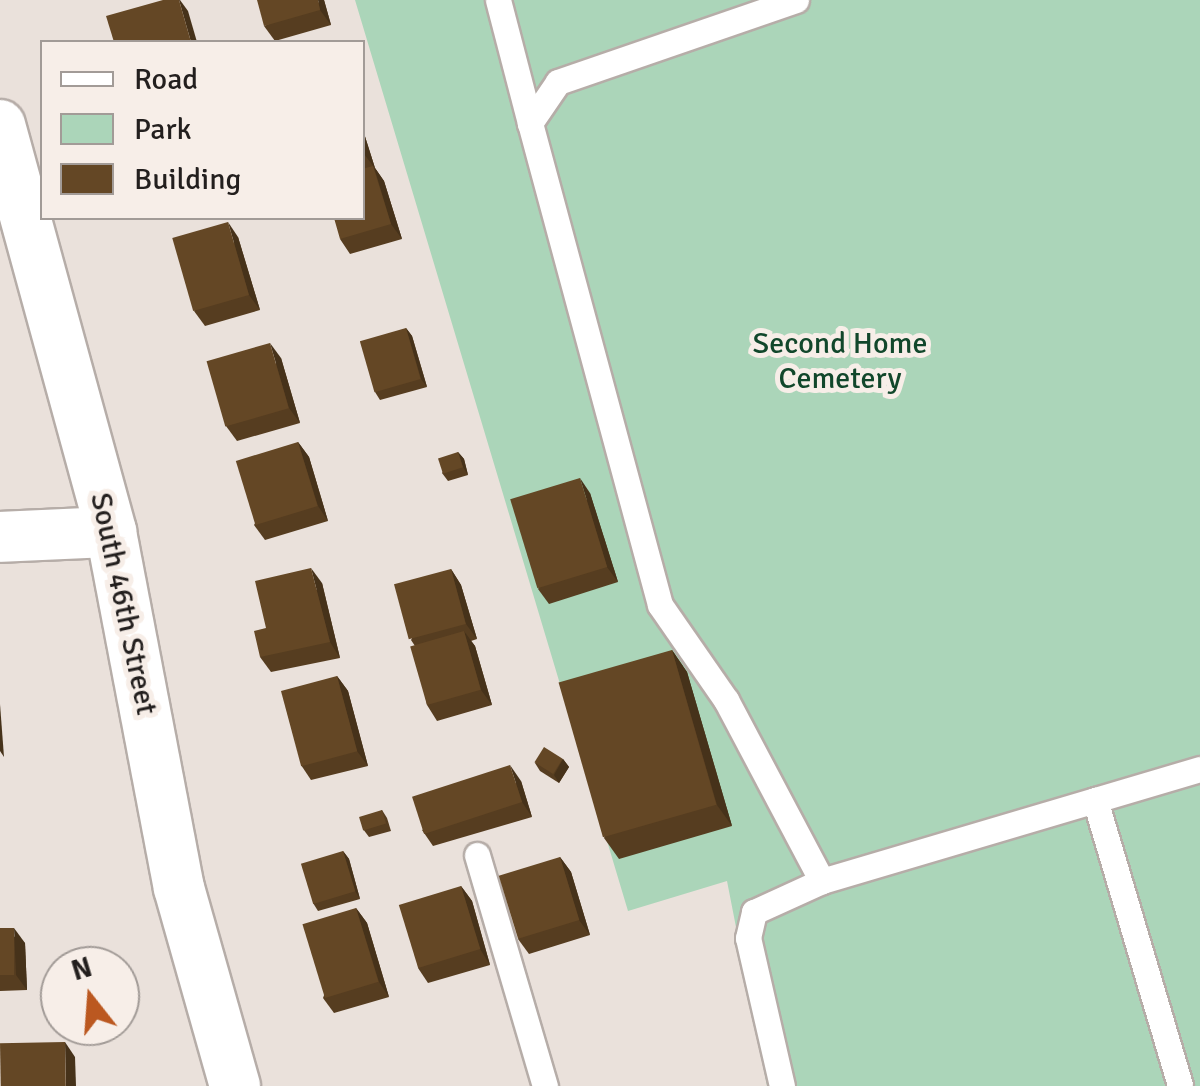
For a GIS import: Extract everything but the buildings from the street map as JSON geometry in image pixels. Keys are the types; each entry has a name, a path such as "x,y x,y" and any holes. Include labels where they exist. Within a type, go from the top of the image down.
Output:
{"street":[{"name":"South 46th Street","path":"0,125 111,532 180,888 234,1086"},
{"path":"0,538 111,532"}],"lane":[{"path":"498,0 660,605 726,700 822,881"},
{"path":"530,122 558,82 796,0"},
{"path":"782,1086 751,925 754,912 822,881 1200,769"},
{"path":"1095,800 1180,1086"},
{"path":"477,855 545,1086"}],"green space":[{"name":"Second Home Cemetery","path":"355,0 1200,0 1200,1086 767,1086 727,881 628,911"}]}
